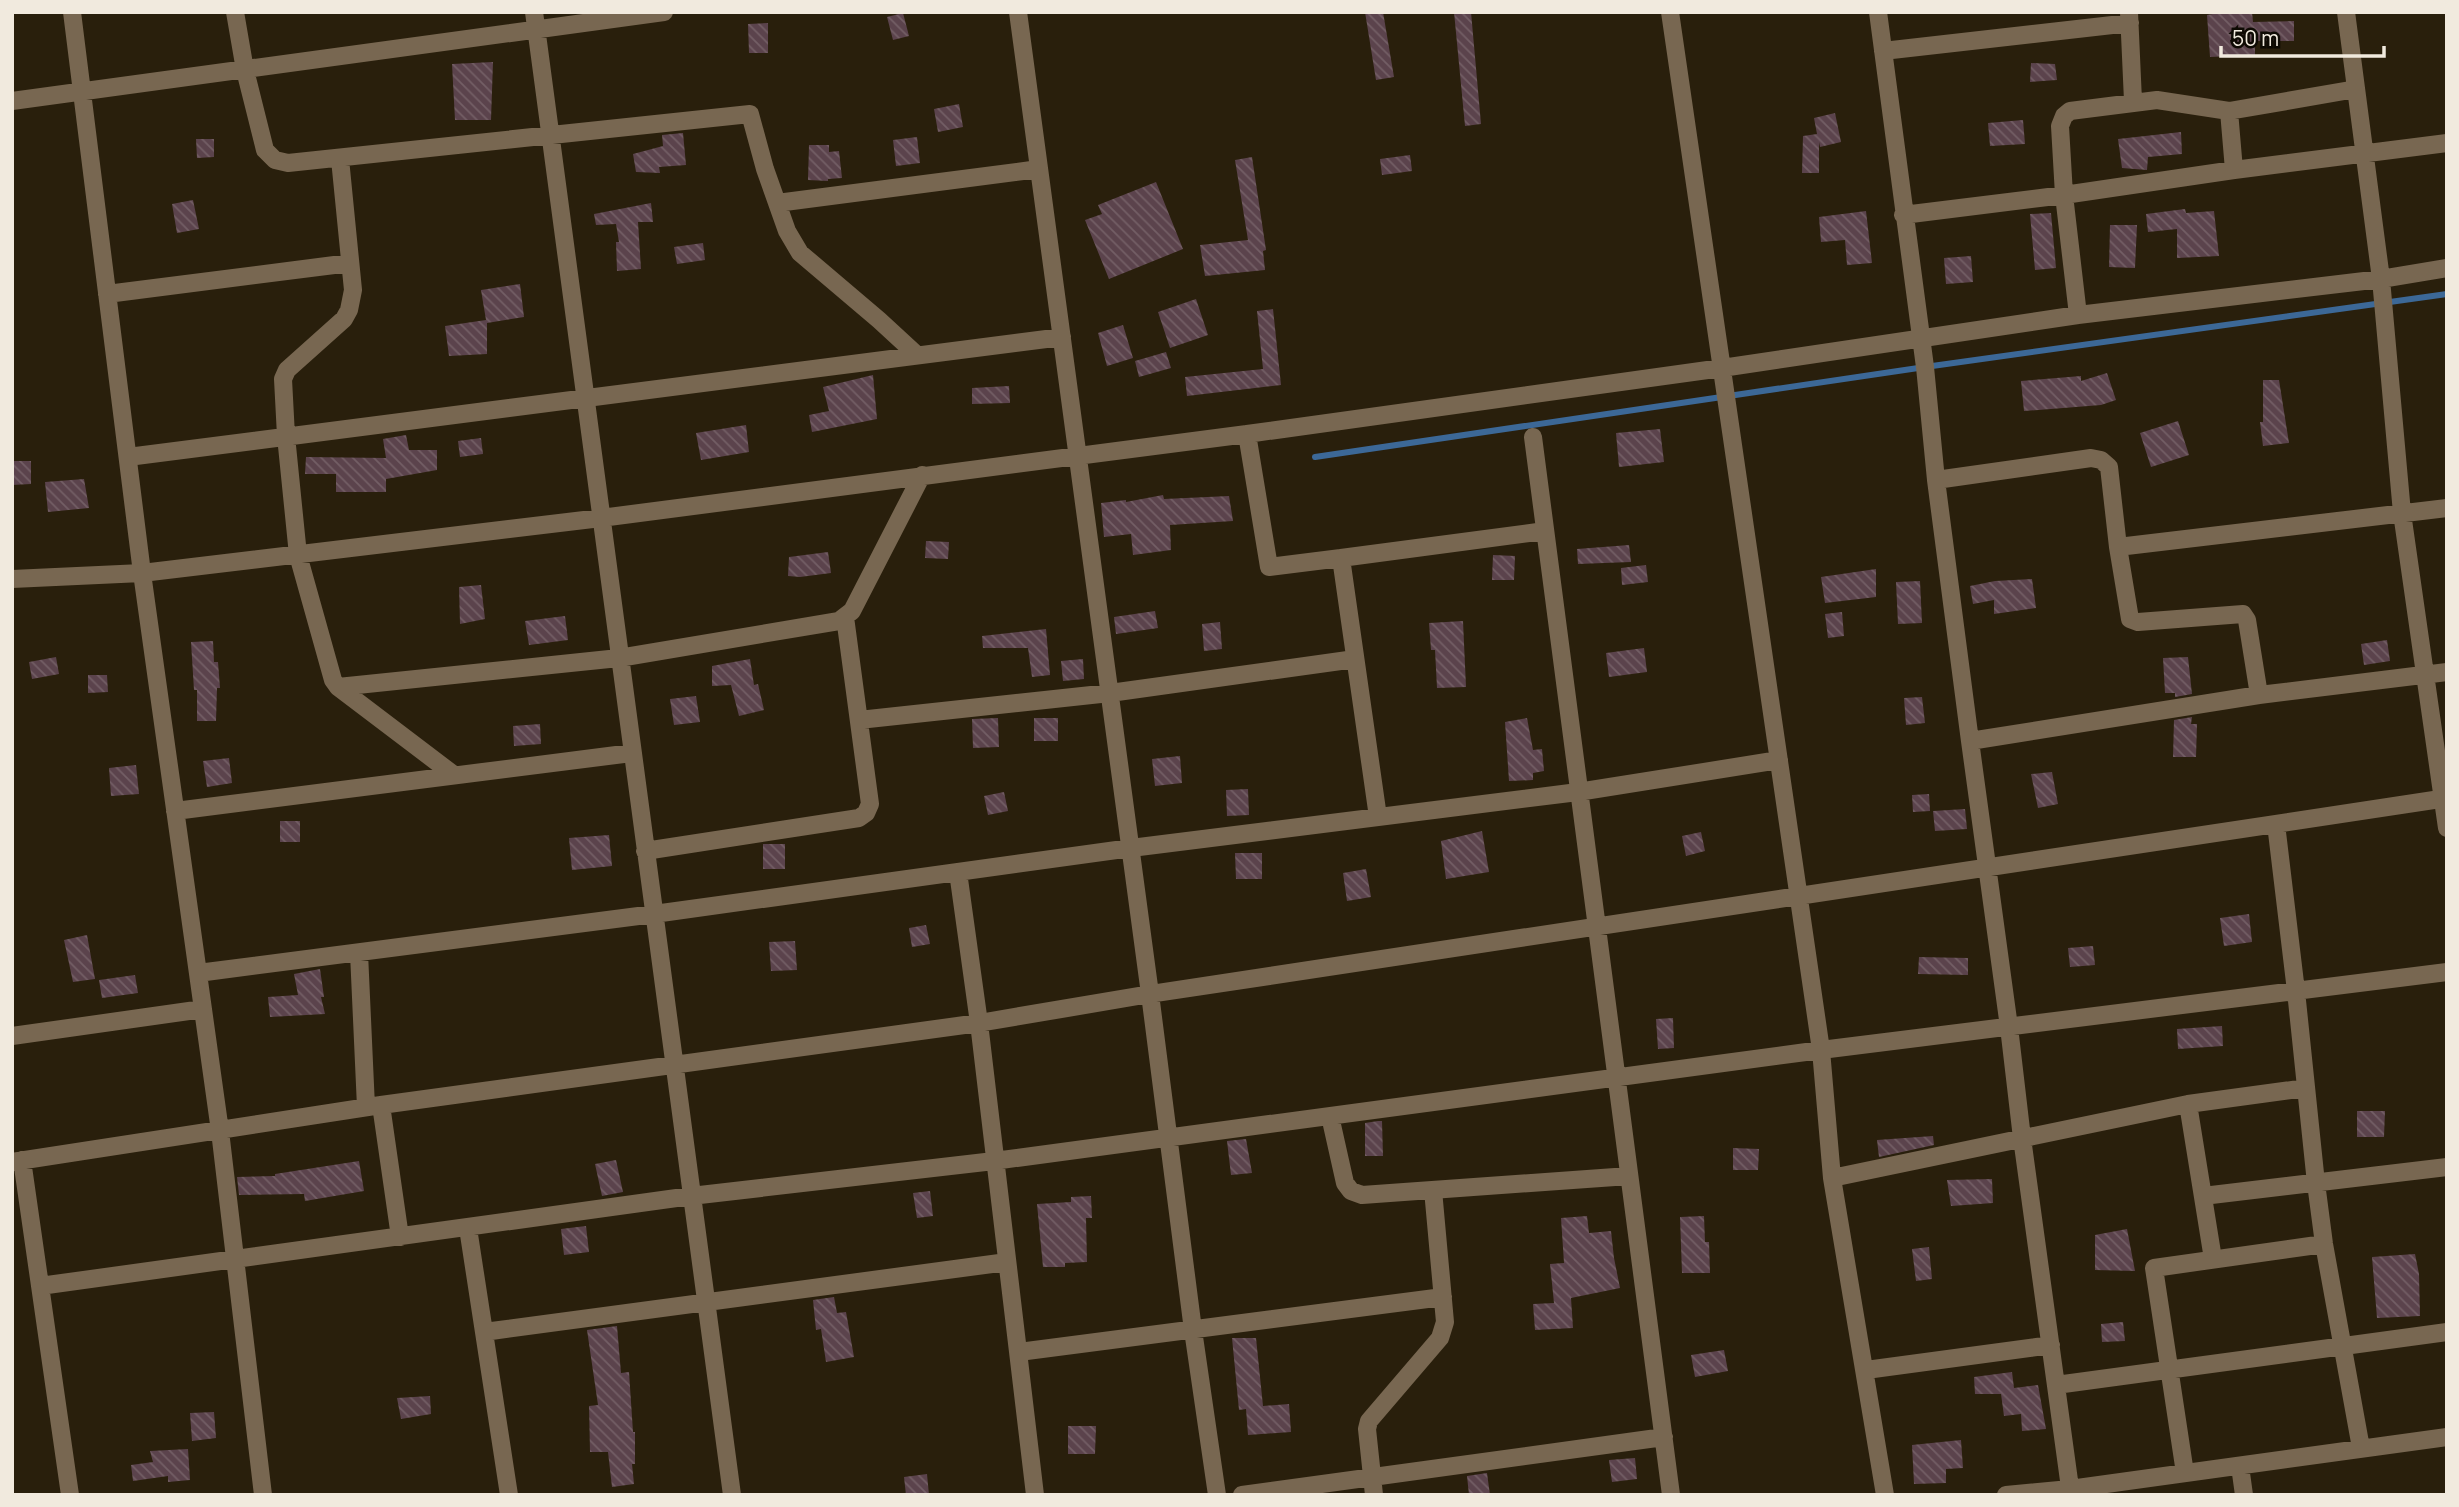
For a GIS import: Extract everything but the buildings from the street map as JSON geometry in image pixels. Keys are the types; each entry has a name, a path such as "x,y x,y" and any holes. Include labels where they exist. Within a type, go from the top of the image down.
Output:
{"street":[{"path":"72,12 142,573 220,1131 263,1495"},
{"path":"235,12 244,70 265,150 275,160 288,163 750,114 787,231 800,253 917,355"},
{"path":"12,101 244,70 535,21 663,12"},
{"path":"1018,12 1217,1495"},
{"path":"1670,12 1821,1049 1832,1178 1885,1495"},
{"path":"1878,12 1970,741 2070,1492"},
{"path":"2346,12 2381,279 2402,513 2424,675 2445,798 2447,828"},
{"path":"1883,51 2130,17 2133,101"},
{"path":"535,21 732,1495"},
{"path":"2078,315 2064,195 2060,126 2064,116 2070,111 2157,100 2230,111 2356,89"},
{"path":"2230,111 2234,170"},
{"path":"1903,215 2447,143"},
{"path":"340,159 353,290 349,310 344,318 287,370 283,379 298,555 329,671 338,687 454,775"},
{"path":"778,203 1039,169"},
{"path":"107,294 350,263"},
{"path":"12,579 142,573 601,518 1247,434 2078,315 2381,279 2447,268"},
{"path":"128,457 1062,337"},
{"path":"1247,434 1269,567 1545,531"},
{"path":"1533,437 1671,1495"},
{"path":"1937,480 2091,458 2101,460 2109,467 2130,619 2138,622 2243,614 2247,620 2259,695"},
{"path":"338,687 619,658 839,621 852,611 922,475"},
{"path":"2118,547 2447,508"},
{"path":"1341,558 1378,817"},
{"path":"645,851 859,818 866,813 870,804 845,617"},
{"path":"859,720 1110,693 1355,659"},
{"path":"1970,741 2259,695 2447,671"},
{"path":"175,811 632,752"},
{"path":"198,973 1131,848 1578,792 1779,760"},
{"path":"70,1495 40,1286 17,1161 374,1106 979,1023 1150,994 2445,798"},
{"path":"2276,824 2324,1244 2361,1448"},
{"path":"958,872 979,1023 1035,1495"},
{"path":"359,953 374,1106 400,1237"},
{"path":"40,1286 691,1196 994,1161 1821,1049 2447,972"},
{"path":"12,1037 203,1009"},
{"path":"1832,1178 2188,1104 2306,1088"},
{"path":"2188,1104 2213,1259"},
{"path":"1330,1116 1345,1183 1351,1191 1362,1195 1629,1176"},
{"path":"2203,1196 2447,1167"},
{"path":"1373,1486 1367,1429 1369,1421 1440,1338 1445,1322 1433,1190"},
{"path":"468,1228 509,1495"},
{"path":"2186,1473 2154,1268 2324,1244"},
{"path":"484,1332 1007,1262"},
{"path":"1019,1352 1443,1297"},
{"path":"2056,1385 2447,1332"},
{"path":"1866,1370 2051,1345"},
{"path":"1242,1495 1373,1486 1664,1437"},
{"path":"2006,1495 2070,1492 2447,1437"},
{"path":"2240,1466 2244,1495"}],"waterway":[{"path":"1315,457 1925,367 2447,294"}]}
